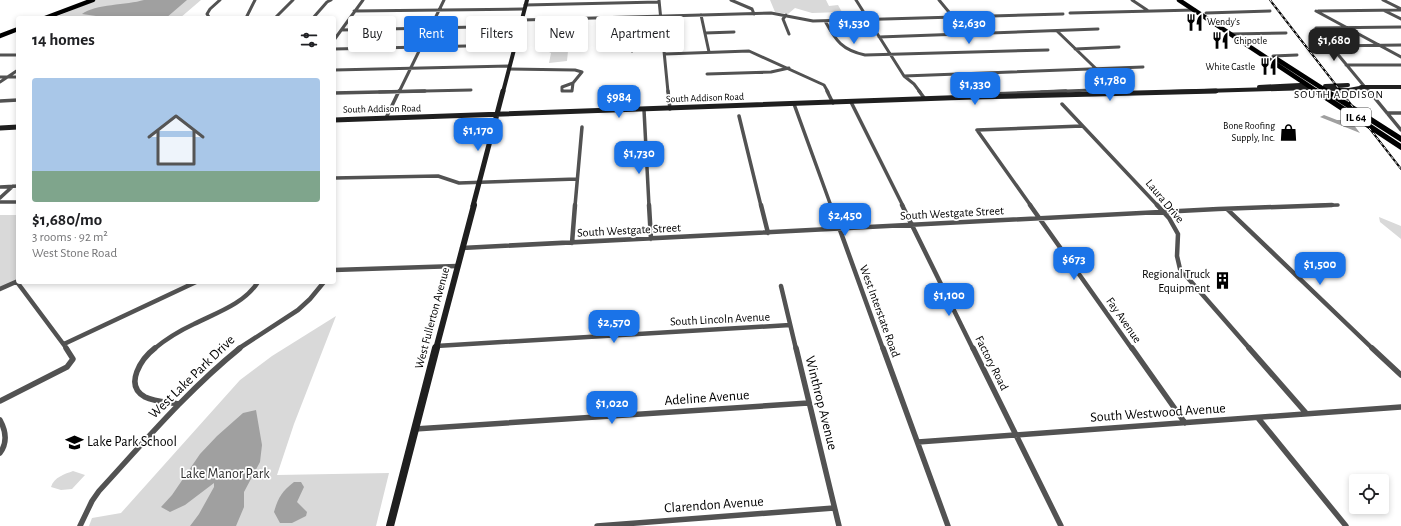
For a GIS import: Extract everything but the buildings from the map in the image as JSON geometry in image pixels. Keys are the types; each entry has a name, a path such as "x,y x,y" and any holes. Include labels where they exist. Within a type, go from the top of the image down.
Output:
{"main road":[{"path":"50,16 86,0"},
{"path":"50,16 93,0"},
{"name":"IL 64","path":"1179,0 1401,147"},
{"name":"IL 64","path":"1186,0 1401,139"},
{"path":"0,36 16,30"}],"street":[{"path":"208,16 208,11 220,0"},
{"path":"247,16 255,0"},
{"path":"278,16 293,0"},
{"path":"315,16 327,2 331,0"},
{"path":"336,37 363,0"},
{"path":"436,16 444,0"},
{"name":"West Fullerton Avenue","path":"523,16 527,0"},
{"path":"733,0 752,9 754,14"},
{"path":"856,0 904,76 914,84 925,99"},
{"path":"939,0 953,17"},
{"path":"1132,0 1146,10"},
{"path":"1383,0 1401,9"},
{"path":"354,12 659,1 662,16"},
{"path":"1401,9 1316,11 1401,58"},
{"path":"1070,13 1195,10"},
{"path":"1384,10 1401,19"},
{"path":"1206,13 1270,11"},
{"path":"684,16 775,14 786,15 806,21 825,21 1063,14"},
{"path":"786,15 783,19 789,34"},
{"path":"700,16 709,52"},
{"path":"527,20 596,18"},
{"path":"825,21 836,42 844,49 865,55 1048,50"},
{"path":"1401,27 1316,28 1401,130"},
{"path":"341,30 404,29"},
{"path":"879,37 1098,29"},
{"path":"1057,31 1076,48 1121,94"},
{"path":"705,33 734,32"},
{"path":"1230,34 1286,33"},
{"path":"1330,46 1401,45"},
{"path":"336,49 404,47"},
{"path":"1076,48 1119,47"},
{"path":"670,109 665,54 709,52 749,51 826,86 833,103"},
{"path":"386,118 418,52"},
{"name":"West Fullerton Avenue","path":"390,526 513,52"},
{"path":"0,55 16,55"},
{"path":"0,58 8,55"},
{"path":"1273,56 1297,55"},
{"path":"1346,65 1401,65"},
{"path":"904,76 1143,67"},
{"path":"336,70 552,68 582,72 573,83"},
{"path":"707,74 771,72 789,68"},
{"path":"0,82 16,71"},
{"path":"0,77 16,77"},
{"name":"South Addison Road","path":"336,120 496,116 982,97 1311,88 1331,90 1358,89 1365,87 1401,87"},
{"name":"South Addison Road","path":"982,97 981,94 1117,89"},
{"path":"336,93 471,90"},
{"path":"0,101 16,100"},
{"name":"Factory Road","path":"851,102 1062,526"},
{"name":"West Interstate Road","path":"794,104 948,526"},
{"name":"Laura Drive","path":"1062,104 1164,212 1178,234 1177,256 1180,269 1306,413"},
{"path":"644,110 651,239"},
{"path":"1387,113 1401,113"},
{"path":"739,116 768,233"},
{"name":"Fay Avenue","path":"1082,126 977,130 1185,423"},
{"path":"0,128 16,127"},
{"path":"572,243 582,127"},
{"path":"336,178 438,176 459,183 578,179"},
{"path":"0,187 16,186"},
{"path":"0,198 16,186"},
{"path":"0,202 16,202"},
{"name":"South Westgate Street","path":"462,248 1164,212 1338,205"},
{"path":"1227,209 1401,375"},
{"path":"336,270 457,266"},
{"path":"0,289 16,283"},
{"path":"0,401 70,365 73,359 64,344 19,284"},
{"path":"64,344 192,284"},
{"path":"178,404 147,398 137,391 134,380 142,362 153,350 167,339 237,302 247,295 256,284"},
{"name":"West Lake Park Drive","path":"80,526 92,501 99,492 178,404 236,350 301,307 322,284"},
{"name":"Winthrop Avenue","path":"781,286 838,526"},
{"name":"South Lincoln Avenue","path":"436,346 790,325"},
{"name":"Adeline Avenue","path":"415,429 808,403"},
{"name":"South Westwood Avenue","path":"918,442 1401,407"},
{"path":"1258,418 1346,526"},
{"path":"0,420 6,432 3,449 0,453"},
{"name":"Clarendon Avenue","path":"596,526 834,508"}],"green space":[{"path":"96,0 201,0 182,16 58,16"},
{"path":"770,0 826,0 829,6 838,5 842,12 812,13 795,8 788,14 775,12"},
{"path":"549,52 568,52 567,61 549,63 551,53"},
{"path":"0,215 16,215 16,281 0,288"},
{"path":"1379,217 1401,226 1401,239 1380,222"},
{"name":"Lake Manor Park","path":"336,316 294,424 277,475 389,473 376,526 89,526 92,518 121,513 240,380 272,356"},
{"path":"73,471 85,475 72,489 61,490 51,487 57,478"}],"shaded area":[{"path":"144,0 187,0 168,16 96,16 82,14 95,8"},
{"path":"1324,115 1337,120 1350,120 1360,133 1320,117"},
{"path":"256,410 262,445 260,462 244,492 244,507 236,526 190,526 199,514 214,487 214,483 185,505 170,512 161,507 172,495 200,454 217,436 243,413"},
{"path":"294,482 301,482 304,487 297,502 307,512 306,516 292,523 280,523 274,512 283,492"}],"railway":[{"path":"1270,0 1401,169"}],"place":[{"name":"Wendy's","path":"1194,22"},
{"name":"Chipotle","path":"1221,41"},
{"name":"White Castle","path":"1268,67"},
{"name":"Bone Roofing Supply, Inc.","path":"1288,132"},
{"name":"Regional Truck Equipment","path":"1223,281"},
{"name":"Lake Park School","path":"74,442"}],"district":[{"name":"SOUTH ADDISON","path":"1339,94"}]}
